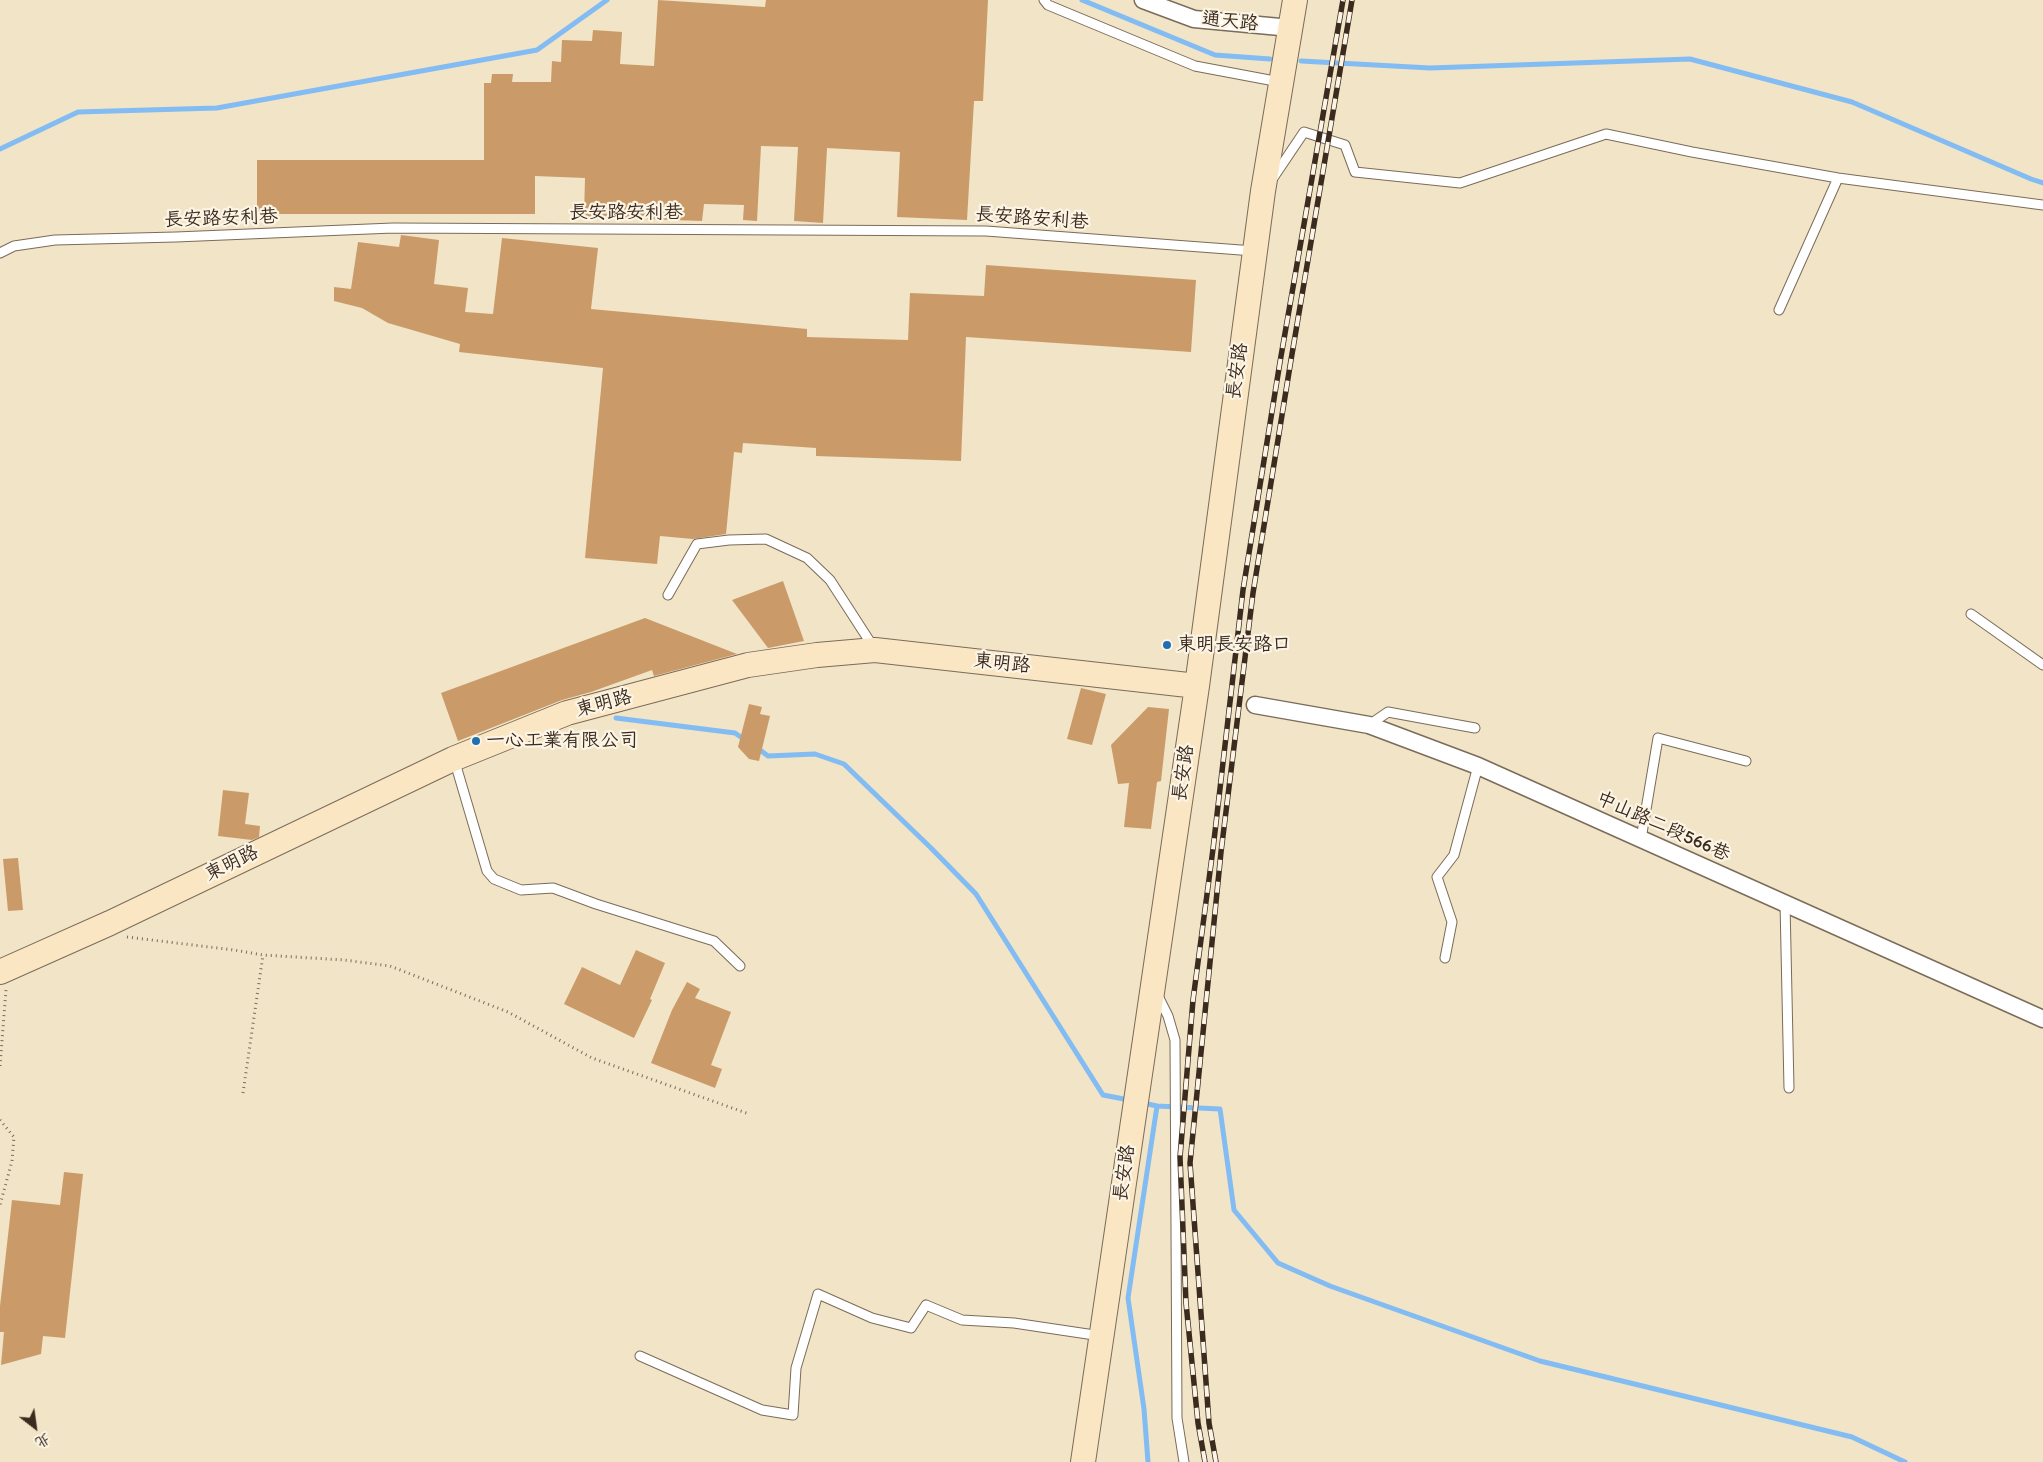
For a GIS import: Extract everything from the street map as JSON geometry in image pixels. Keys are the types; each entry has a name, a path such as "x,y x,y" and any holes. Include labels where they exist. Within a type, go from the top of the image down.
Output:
{"main road":[{"path":"1282,83 1295,0"},
{"name":"長安路","path":"1083,1462 1197,686 1254,252 1282,83"},
{"name":"東明路","path":"4,971 110,923 454,759 567,713 748,665 817,655 875,650 1197,686"}],"street":[{"name":"通天路","path":"1143,0 1194,19 1291,28"},
{"name":"中山路二段566巷","path":"1255,705 1369,724 1478,766 2043,1020"}],"lane":[{"path":"1044,0 1048,5 1195,66 1282,83"},
{"path":"1263,191 1304,132 1345,145 1355,172 1460,183 1606,134 1692,152 1838,178 2043,205"},
{"path":"1779,310 1838,178"},
{"name":"長安路安利巷","path":"0,253 14,246 55,240 393,228 986,231 1254,252"},
{"path":"668,596 697,544 729,540 766,540 807,558 830,580 875,650"},
{"path":"1971,614 2043,665"},
{"path":"1369,724 1388,712 1475,728"},
{"path":"1641,839 1658,738 1746,761"},
{"path":"454,759 486,871 494,879 521,890 553,888 596,904 714,941 740,966"},
{"path":"1445,958 1452,922 1437,877 1454,855 1478,766"},
{"path":"1785,903 1789,1088"},
{"path":"1152,985 1168,1016 1175,1040 1177,1418 1184,1462"},
{"path":"640,1356 762,1410 793,1415 796,1368 818,1294 872,1318 911,1328 926,1305 962,1320 1014,1323 1102,1336"}],"path":[{"path":"110,923 124,937 263,955 344,960 390,966 508,1012 592,1058 749,1114"},
{"path":"243,1093 263,955"},
{"path":"0,1066 4,971"},
{"path":"0,1120 14,1136 12,1160 0,1205"}],"building":[{"path":"658,0 765,7 766,0 988,0 983,101 974,101 967,220 897,217 900,152 827,148 823,223 794,221 798,147 761,146 757,221 743,220 744,205 704,204 702,221 584,217 585,178 535,176 535,214 257,214 257,160 484,160 484,83 491,83 492,74 513,74 512,82 551,82 552,61 561,62 562,40 592,41 593,30 622,32 620,64 654,66"},
{"path":"401,235 439,240 434,284 468,288 465,312 493,314 502,238 598,248 591,309 807,329 807,337 908,340 910,293 984,296 986,265 1196,280 1191,352 966,337 961,461 816,456 816,448 743,443 742,453 734,452 726,534 693,539 660,536 657,564 585,558 603,368 459,352 460,344 388,323 362,308 334,301 334,287 351,289 358,242 399,247"},
{"path":"783,581 804,641 768,648 732,600"},
{"path":"645,618 737,654 654,676 652,670 591,692 562,700 458,741 441,693"},
{"path":"1081,688 1106,694 1092,745 1067,739"},
{"path":"749,704 762,707 760,714 770,716 759,761 749,759 738,747"},
{"path":"1148,707 1169,709 1161,781 1157,782 1151,829 1124,827 1129,783 1118,784 1111,745"},
{"path":"223,790 249,793 245,824 260,826 259,837 252,840 218,836"},
{"path":"18,858 23,910 8,911 3,859"},
{"path":"636,950 665,963 650,999 652,1000 634,1038 564,1004 582,967 620,985"},
{"path":"687,982 700,989 695,998 731,1012 711,1065 722,1069 715,1088 651,1063 672,1010"},
{"path":"64,1172 83,1174 65,1338 43,1336 41,1354 1,1365 4,1332 0,1332 0,1306 12,1200 60,1205"}],"waterway":[{"path":"0,149 78,112 217,108 537,50 607,0"},
{"path":"1082,0 1215,55 1270,59"},
{"path":"1301,61 1430,68 1690,59 1852,102 2043,183"},
{"path":"616,718 735,733 745,740"},
{"path":"756,747 768,756 815,754 844,764 976,894 1103,1095 1129,1100"},
{"path":"1143,1103 1157,1106 1128,1298 1144,1409 1148,1462"},
{"path":"1157,1106 1220,1109 1234,1210 1278,1263 1330,1286 1540,1361 1852,1437 1905,1462"}],"railway":[{"path":"1205,1462 1198,1423 1186,1303 1180,1157 1193,1000 1213,849 1243,590 1280,362 1343,0"},
{"path":"1216,1462 1209,1423 1190,1163 1221,852 1253,593 1352,0"}],"place":[{"name":"東明長安路口","path":"1167,645"},
{"name":"一心工業有限公司","path":"476,741"}]}
